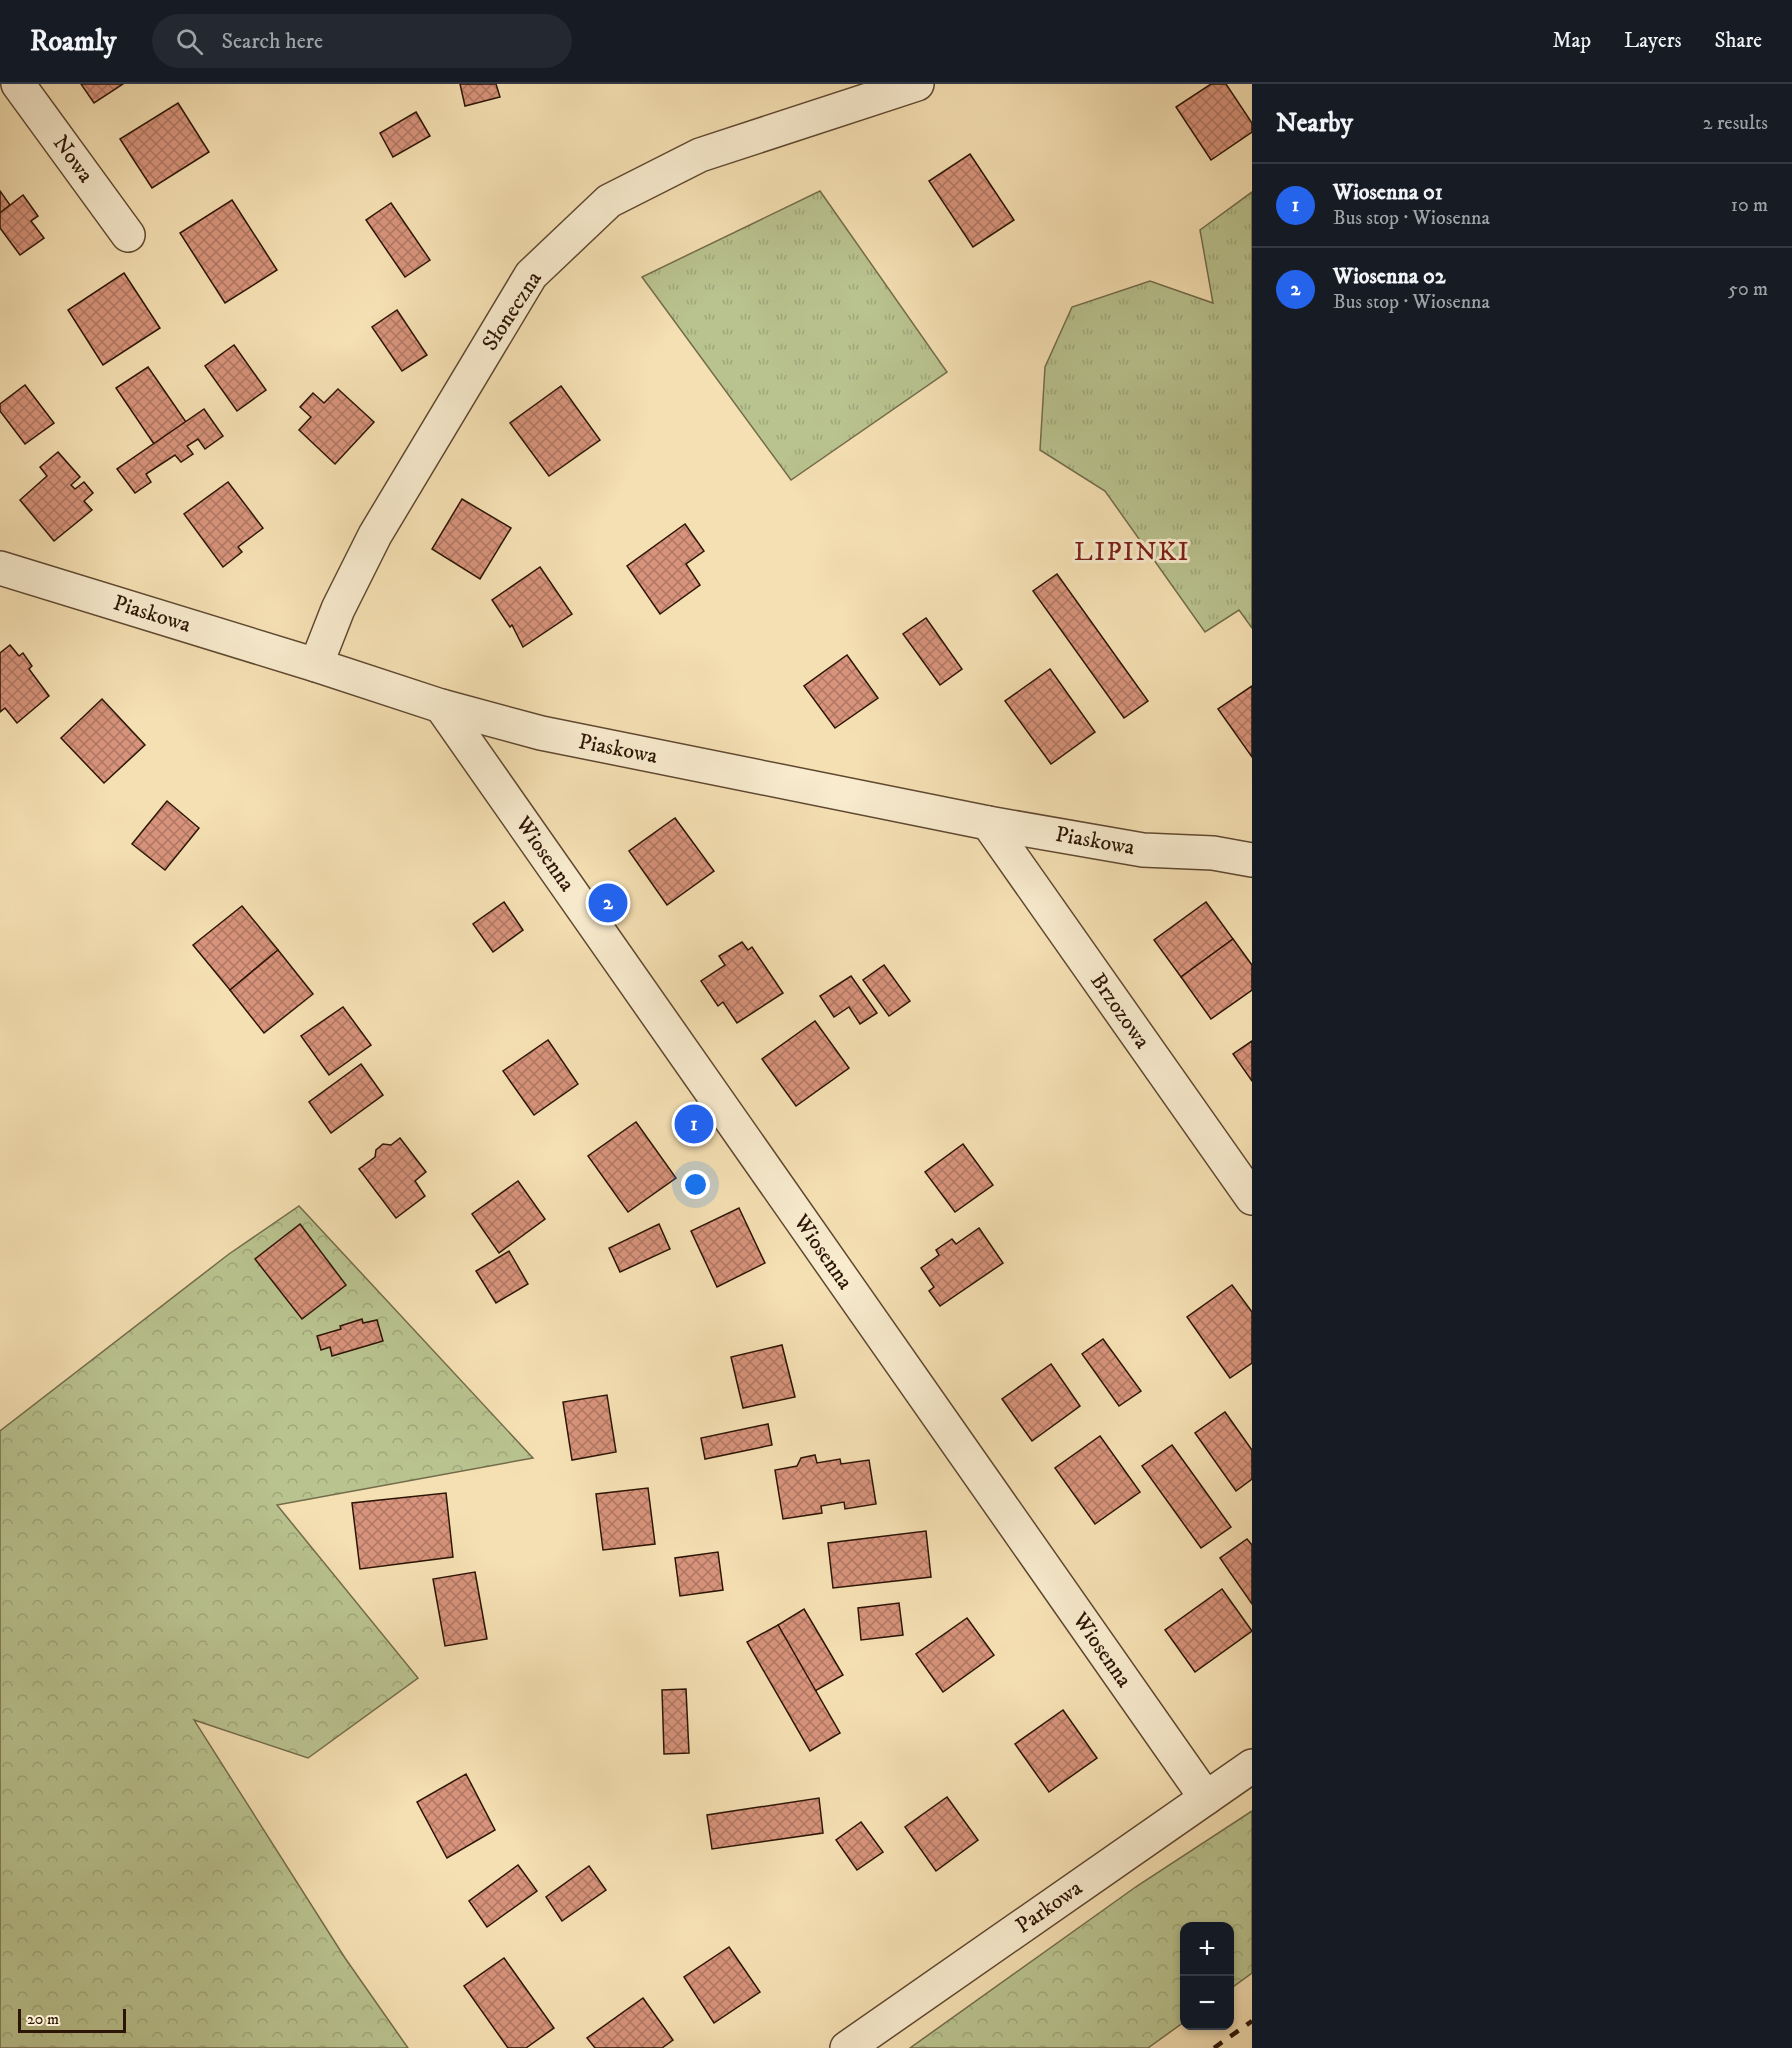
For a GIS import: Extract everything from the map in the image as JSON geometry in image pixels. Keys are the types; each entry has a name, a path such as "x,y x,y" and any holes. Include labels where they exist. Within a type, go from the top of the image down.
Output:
{"street":[{"name":"Nowa","path":"18,84 128,235"},
{"name":"Słoneczna","path":"316,665 338,609 375,536 531,275 609,201 700,155 917,84"},
{"name":"Piaskowa","path":"0,568 441,706 541,733 988,823 1143,850 1213,853 1252,860"},
{"name":"Wiosenna","path":"441,706 1206,1798"},
{"name":"Brzozowa","path":"988,823 1252,1198"},
{"name":"Parkowa","path":"847,2048 1252,1766"}],"green space":[{"path":"820,191 947,372 791,480 642,277"},
{"path":"1252,192 1252,628 1239,610 1205,632 1105,491 1040,450 1045,367 1072,307 1150,281 1213,303 1200,230"},
{"path":"299,1206 533,1458 277,1505 418,1678 308,1758 194,1720 345,1958 408,2048 0,2048 0,1431 229,1254"},
{"path":"1252,1811 1252,1973 1234,1986 1234,1922 1180,1922 1180,2025 1148,2048 910,2048 1137,1886"}],"building":[{"path":"81,84 123,84 94,103"},
{"path":"460,84 496,84 500,97 465,106"},
{"path":"1211,84 1226,84 1252,123 1252,132 1211,160 1176,107"},
{"path":"178,103 209,152 152,188 120,139"},
{"path":"416,112 430,136 393,157 380,133"},
{"path":"970,154 1014,220 973,247 929,181"},
{"path":"0,191 10,205 0,213"},
{"path":"23,195 38,216 31,221 44,238 20,255 0,228 0,213"},
{"path":"232,200 277,270 225,303 180,233"},
{"path":"391,203 430,260 405,277 366,220"},
{"path":"124,273 160,328 103,365 68,310"},
{"path":"397,310 427,355 402,371 372,327"},
{"path":"234,345 266,390 237,411 205,366"},
{"path":"148,367 186,422 154,444 116,388"},
{"path":"25,385 54,423 25,444 0,411 0,404"},
{"path":"561,386 600,440 549,476 510,423"},
{"path":"338,389 374,422 335,464 299,430 311,417 300,407 313,393 324,403"},
{"path":"204,409 223,436 205,449 198,439 187,446 193,454 181,462 175,455 146,474 151,482 135,493 117,469"},
{"path":"58,452 80,477 71,485 75,489 84,482 93,493 84,501 92,510 54,541 20,500 47,476 40,467"},
{"path":"228,482 263,528 238,547 242,552 223,567 184,514"},
{"path":"462,499 511,528 480,579 432,549"},
{"path":"685,524 704,551 686,564 700,585 660,614 627,566"},
{"path":"540,567 572,614 523,647 512,625 510,627 492,600"},
{"path":"1057,574 1148,701 1124,718 1033,591"},
{"path":"926,618 962,669 940,685 903,634"},
{"path":"10,645 19,656 23,653 32,666 29,669 49,696 17,723 5,708 0,712 0,653"},
{"path":"847,655 878,698 835,728 804,686"},
{"path":"1050,669 1095,732 1051,764 1005,701"},
{"path":"1252,686 1252,757 1218,709"},
{"path":"102,699 145,745 104,783 61,738"},
{"path":"167,801 199,828 165,870 132,844"},
{"path":"675,818 714,871 667,905 629,851"},
{"path":"504,902 523,930 493,952 473,924"},
{"path":"1206,902 1233,939 1181,977 1154,940"},
{"path":"242,906 278,950 230,990 193,945"},
{"path":"1233,939 1252,965 1252,990 1211,1019 1181,977"},
{"path":"742,942 748,950 752,947 783,993 737,1023 723,1002 718,1006 701,981 725,965 719,956"},
{"path":"278,950 313,994 264,1033 230,990"},
{"path":"884,965 910,1001 889,1016 863,980"},
{"path":"851,976 877,1013 860,1024 849,1007 834,1017 820,996"},
{"path":"343,1007 371,1045 329,1075 301,1036"},
{"path":"815,1021 849,1068 796,1106 762,1059"},
{"path":"548,1040 578,1084 534,1115 503,1071"},
{"path":"1252,1041 1252,1081 1233,1054"},
{"path":"361,1064 383,1095 331,1133 309,1102"},
{"path":"636,1122 676,1178 628,1212 588,1156"},
{"path":"400,1138 426,1172 415,1181 425,1196 396,1218 359,1169 375,1157 376,1150 383,1144 391,1145"},
{"path":"963,1144 993,1185 955,1212 925,1172"},
{"path":"518,1181 545,1219 499,1253 472,1214"},
{"path":"739,1208 765,1263 717,1287 691,1231"},
{"path":"300,1224 346,1285 302,1319 255,1259"},
{"path":"659,1224 670,1249 620,1272 609,1248"},
{"path":"979,1228 1003,1263 940,1306 929,1291 934,1287 921,1268 939,1255 936,1250 952,1239 956,1244"},
{"path":"509,1251 528,1284 496,1303 476,1271"},
{"path":"1232,1285 1252,1312 1252,1363 1230,1378 1187,1317"},
{"path":"362,1319 363,1323 377,1320 383,1341 332,1356 330,1347 321,1350 317,1336 341,1329 340,1326"},
{"path":"1103,1339 1141,1391 1119,1406 1082,1354"},
{"path":"782,1345 795,1397 743,1408 731,1357"},
{"path":"1051,1364 1080,1406 1032,1441 1002,1399"},
{"path":"607,1395 616,1452 572,1460 563,1402"},
{"path":"1225,1412 1252,1450 1252,1479 1236,1491 1195,1433"},
{"path":"768,1424 772,1445 705,1459 701,1438"},
{"path":"1100,1436 1140,1492 1095,1524 1055,1468"},
{"path":"1172,1445 1231,1527 1201,1548 1142,1466"},
{"path":"815,1455 817,1463 840,1459 841,1464 869,1460 876,1504 845,1509 844,1502 821,1506 822,1513 783,1519 775,1470 797,1466 801,1458"},
{"path":"648,1488 655,1544 603,1550 596,1494"},
{"path":"446,1493 453,1557 360,1569 352,1503"},
{"path":"926,1531 931,1577 833,1588 828,1543"},
{"path":"1247,1539 1252,1545 1252,1604 1220,1558"},
{"path":"718,1552 723,1590 680,1596 675,1558"},
{"path":"475,1572 487,1639 445,1646 433,1579"},
{"path":"1222,1589 1252,1631 1195,1672 1165,1630"},
{"path":"899,1603 903,1635 861,1640 858,1608"},
{"path":"804,1609 843,1675 815,1691 778,1625"},
{"path":"967,1618 994,1655 943,1692 916,1654"},
{"path":"778,1625 840,1733 810,1751 747,1642"},
{"path":"686,1689 689,1753 664,1754 662,1690"},
{"path":"1063,1710 1097,1758 1049,1792 1015,1744"},
{"path":"466,1774 495,1830 447,1858 417,1802"},
{"path":"947,1797 978,1840 936,1871 905,1827"},
{"path":"819,1798 823,1833 712,1849 707,1815"},
{"path":"861,1822 883,1852 857,1870 836,1840"},
{"path":"518,1865 537,1891 487,1927 469,1901"},
{"path":"589,1866 606,1890 562,1921 546,1897"},
{"path":"729,1947 760,1992 714,2023 684,1977"},
{"path":"504,1958 554,2028 526,2048 508,2048 464,1986"},
{"path":"643,1998 673,2040 662,2048 595,2048 587,2038"}],"railway":[{"path":"1214,2048 1252,2021"}],"place":[{"name":"Wiosenna 02","path":"608,903"},
{"name":"Wiosenna 01","path":"694,1124"}],"district":[{"name":"LIPINKI","path":"1132,552"}]}
